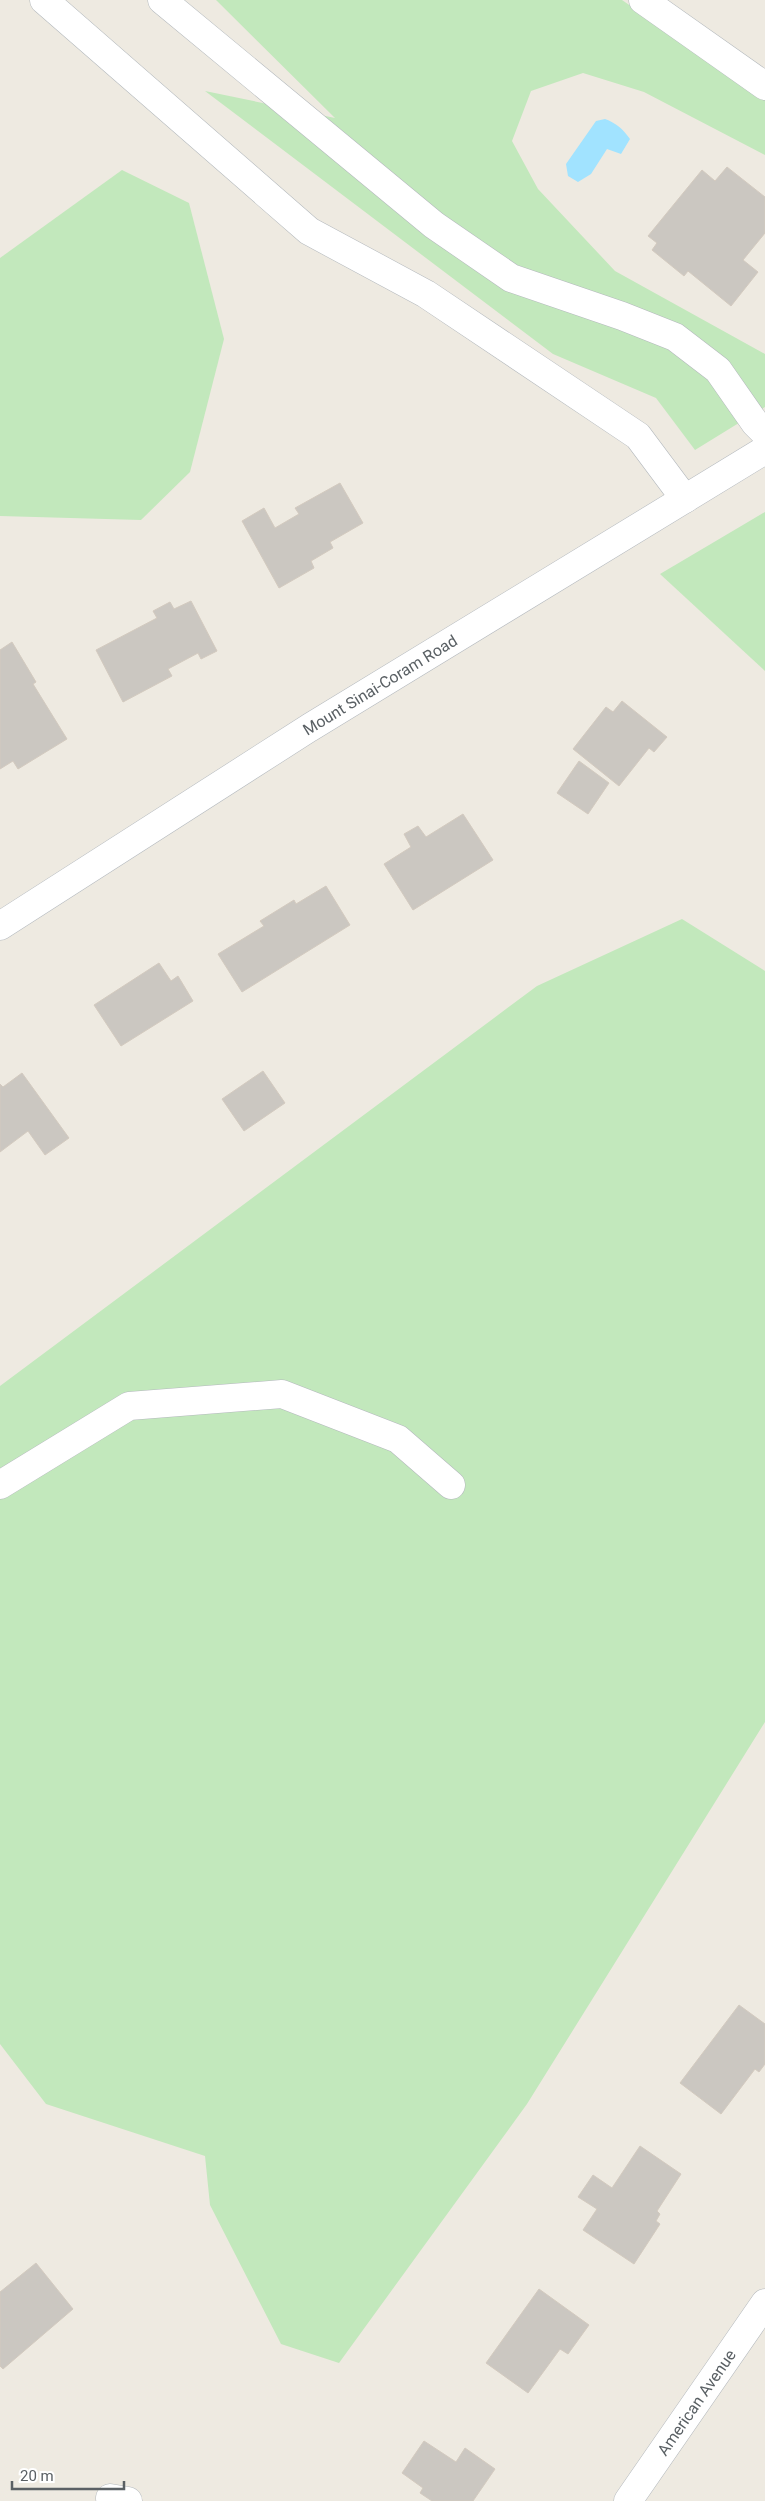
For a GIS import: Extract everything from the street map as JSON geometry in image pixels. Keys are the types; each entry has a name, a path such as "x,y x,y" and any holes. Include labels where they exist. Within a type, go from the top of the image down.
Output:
{"street":[{"path":"44,0 309,231 426,294 638,436 685,499"},
{"path":"162,0 434,225 511,278 622,316 675,337 718,370 755,423 765,433"},
{"path":"643,0 765,86"},
{"name":"Mount Sinai-Coram Road","path":"0,926 309,728 765,450"},
{"path":"0,1485 129,1406 282,1394 398,1439 451,1485"},
{"name":"American Avenue","path":"628,2501 765,2303"}],"green space":[{"path":"216,0 622,0 765,99 765,155 644,92 583,73 531,91 512,141 538,189 615,271 765,354 765,407 695,450 656,398 553,354 205,91 335,118"},
{"path":"122,170 189,203 224,339 190,472 141,520 0,516 0,258"},
{"path":"765,512 765,671 660,574"},
{"path":"682,919 765,971 765,1722 527,2104 339,2363 281,2344 210,2205 205,2156 46,2104 0,2044 0,1386 537,986"}],"water":[{"path":"605,119 613,122 630,139 621,154 607,149 591,174 578,182 568,176 566,164 596,121"}],"building":[{"path":"727,167 765,197 765,233 743,260 758,272 731,306 688,271 684,276 652,250 657,243 648,236 702,170 715,181"},
{"path":"340,483 363,523 330,542 333,548 311,561 314,568 279,588 242,521 264,508 275,528 299,514 295,508"},
{"path":"191,601 217,651 201,659 198,653 168,669 172,676 123,702 96,650 157,618 153,611 170,602 174,609"},
{"path":"12,642 36,682 33,684 67,739 18,769 13,761 0,769 0,650"},
{"path":"622,701 667,737 654,752 649,748 619,786 573,749 606,707 613,712"},
{"path":"579,761 609,783 588,814 557,793"},
{"path":"463,814 493,860 413,910 384,864 411,847 404,834 418,826 426,837"},
{"path":"326,886 350,925 242,992 218,954 264,926 260,921 294,900 296,904"},
{"path":"159,963 171,981 178,976 193,1001 121,1046 94,1005"},
{"path":"263,1071 285,1103 244,1131 222,1099"},
{"path":"22,1073 69,1138 45,1155 28,1131 0,1152 0,1084 3,1087"},
{"path":"739,2005 765,2024 765,2064 759,2072 755,2069 721,2114 680,2083"},
{"path":"640,2146 681,2174 657,2211 660,2214 656,2221 660,2224 634,2264 583,2230 597,2209 578,2197 593,2175 612,2188"},
{"path":"36,2263 73,2309 3,2369 0,2366 0,2292"},
{"path":"539,2289 589,2325 568,2354 560,2349 528,2393 486,2363"},
{"path":"424,2441 456,2462 465,2448 495,2469 473,2501 432,2501 420,2493 423,2488 402,2473"}]}
